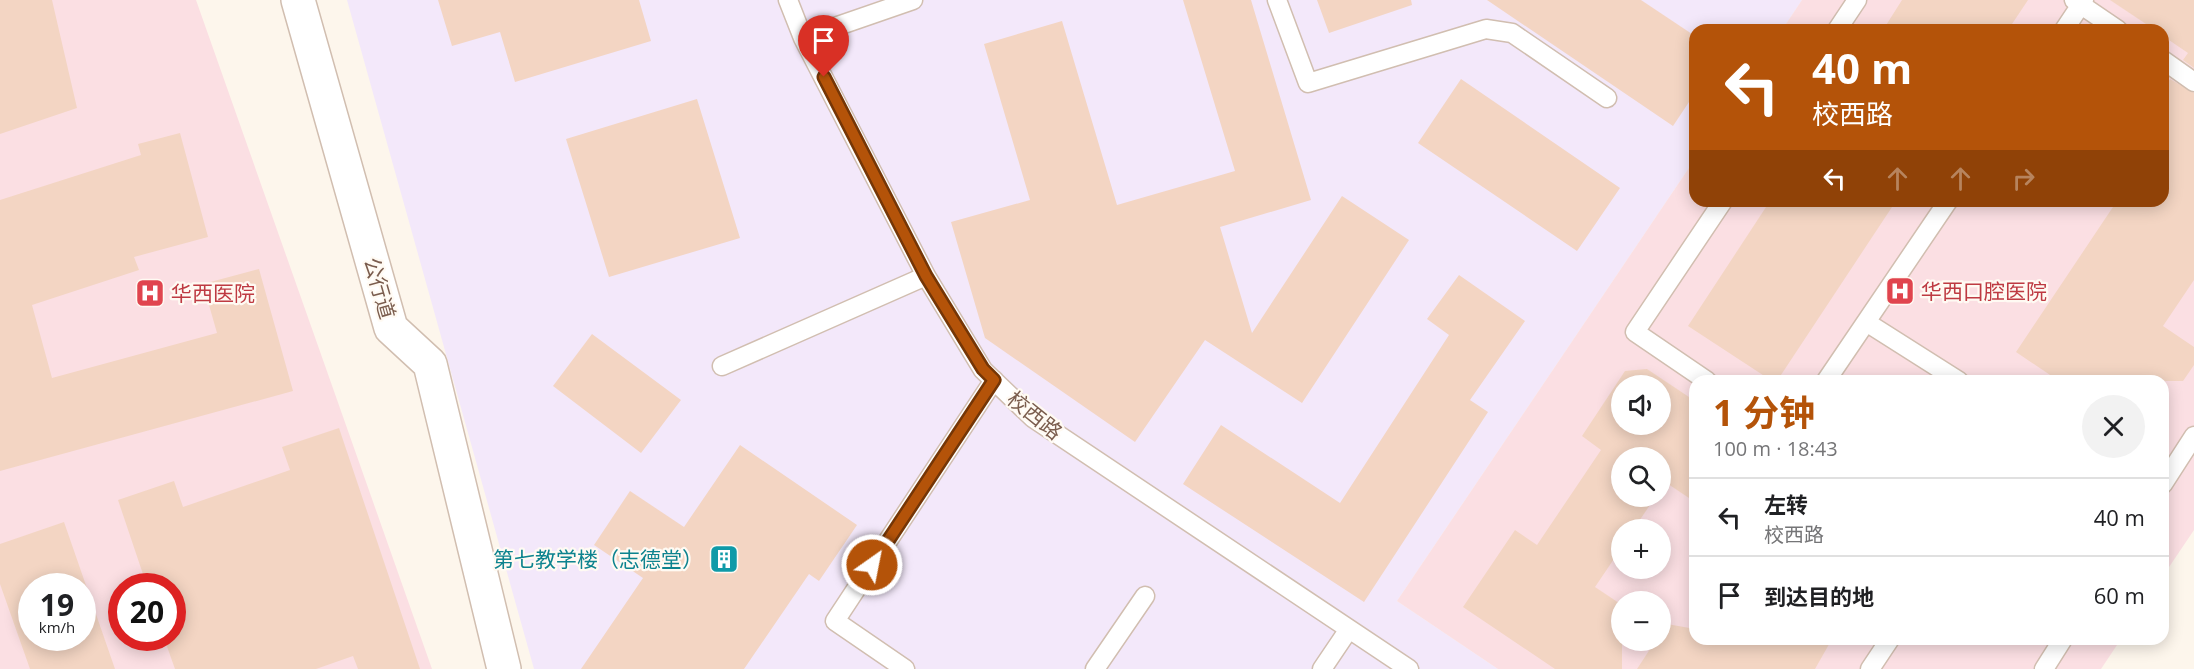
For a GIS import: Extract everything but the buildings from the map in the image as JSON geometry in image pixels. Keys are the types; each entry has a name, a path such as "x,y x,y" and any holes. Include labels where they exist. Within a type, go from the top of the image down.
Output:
{"street":[{"name":"公行道","path":"298,0 391,328 430,364 504,669"}],"lane":[{"name":"校西路","path":"788,0 803,38 926,276 983,369 1033,418 1409,669"},
{"path":"803,38 913,0"},
{"path":"1277,0 1308,83 1486,29 1512,33 1607,98"},
{"path":"1841,24 1857,0"},
{"path":"2067,24 2080,2 2110,24"},
{"path":"2169,64 2194,82"},
{"path":"1698,375 1635,332 1719,207"},
{"path":"1830,375 1944,207"},
{"path":"722,366 926,276"},
{"path":"1866,322 1950,375"},
{"path":"905,669 835,621 994,380"},
{"path":"2169,475 2194,436"},
{"path":"1095,669 1145,596"},
{"path":"1322,669 1349,629"},
{"path":"1870,669 1886,645"},
{"path":"2044,669 2059,645"}],"shaded area":[{"name":"华西医院","path":"0,0 196,0 432,669 0,669"},
{"path":"347,0 1802,0 1786,24 1689,24 1689,168 1397,601 1498,669 534,669"},
{"name":"华西口腔医院","path":"1802,0 2194,0 2194,530 2169,567 2169,375 1689,375 1689,645 2117,645 2101,669 1498,669 1397,601 1689,168 1689,207 2169,207 2169,24 1786,24"}],"place":[{"name":"华西口腔医院","path":"1900,291"},
{"name":"华西医院","path":"150,293"},
{"name":"第七教学楼（志德堂）","path":"724,559"}],"route":[{"path":"824,77 926,276 983,369 994,380 872,565"}]}
